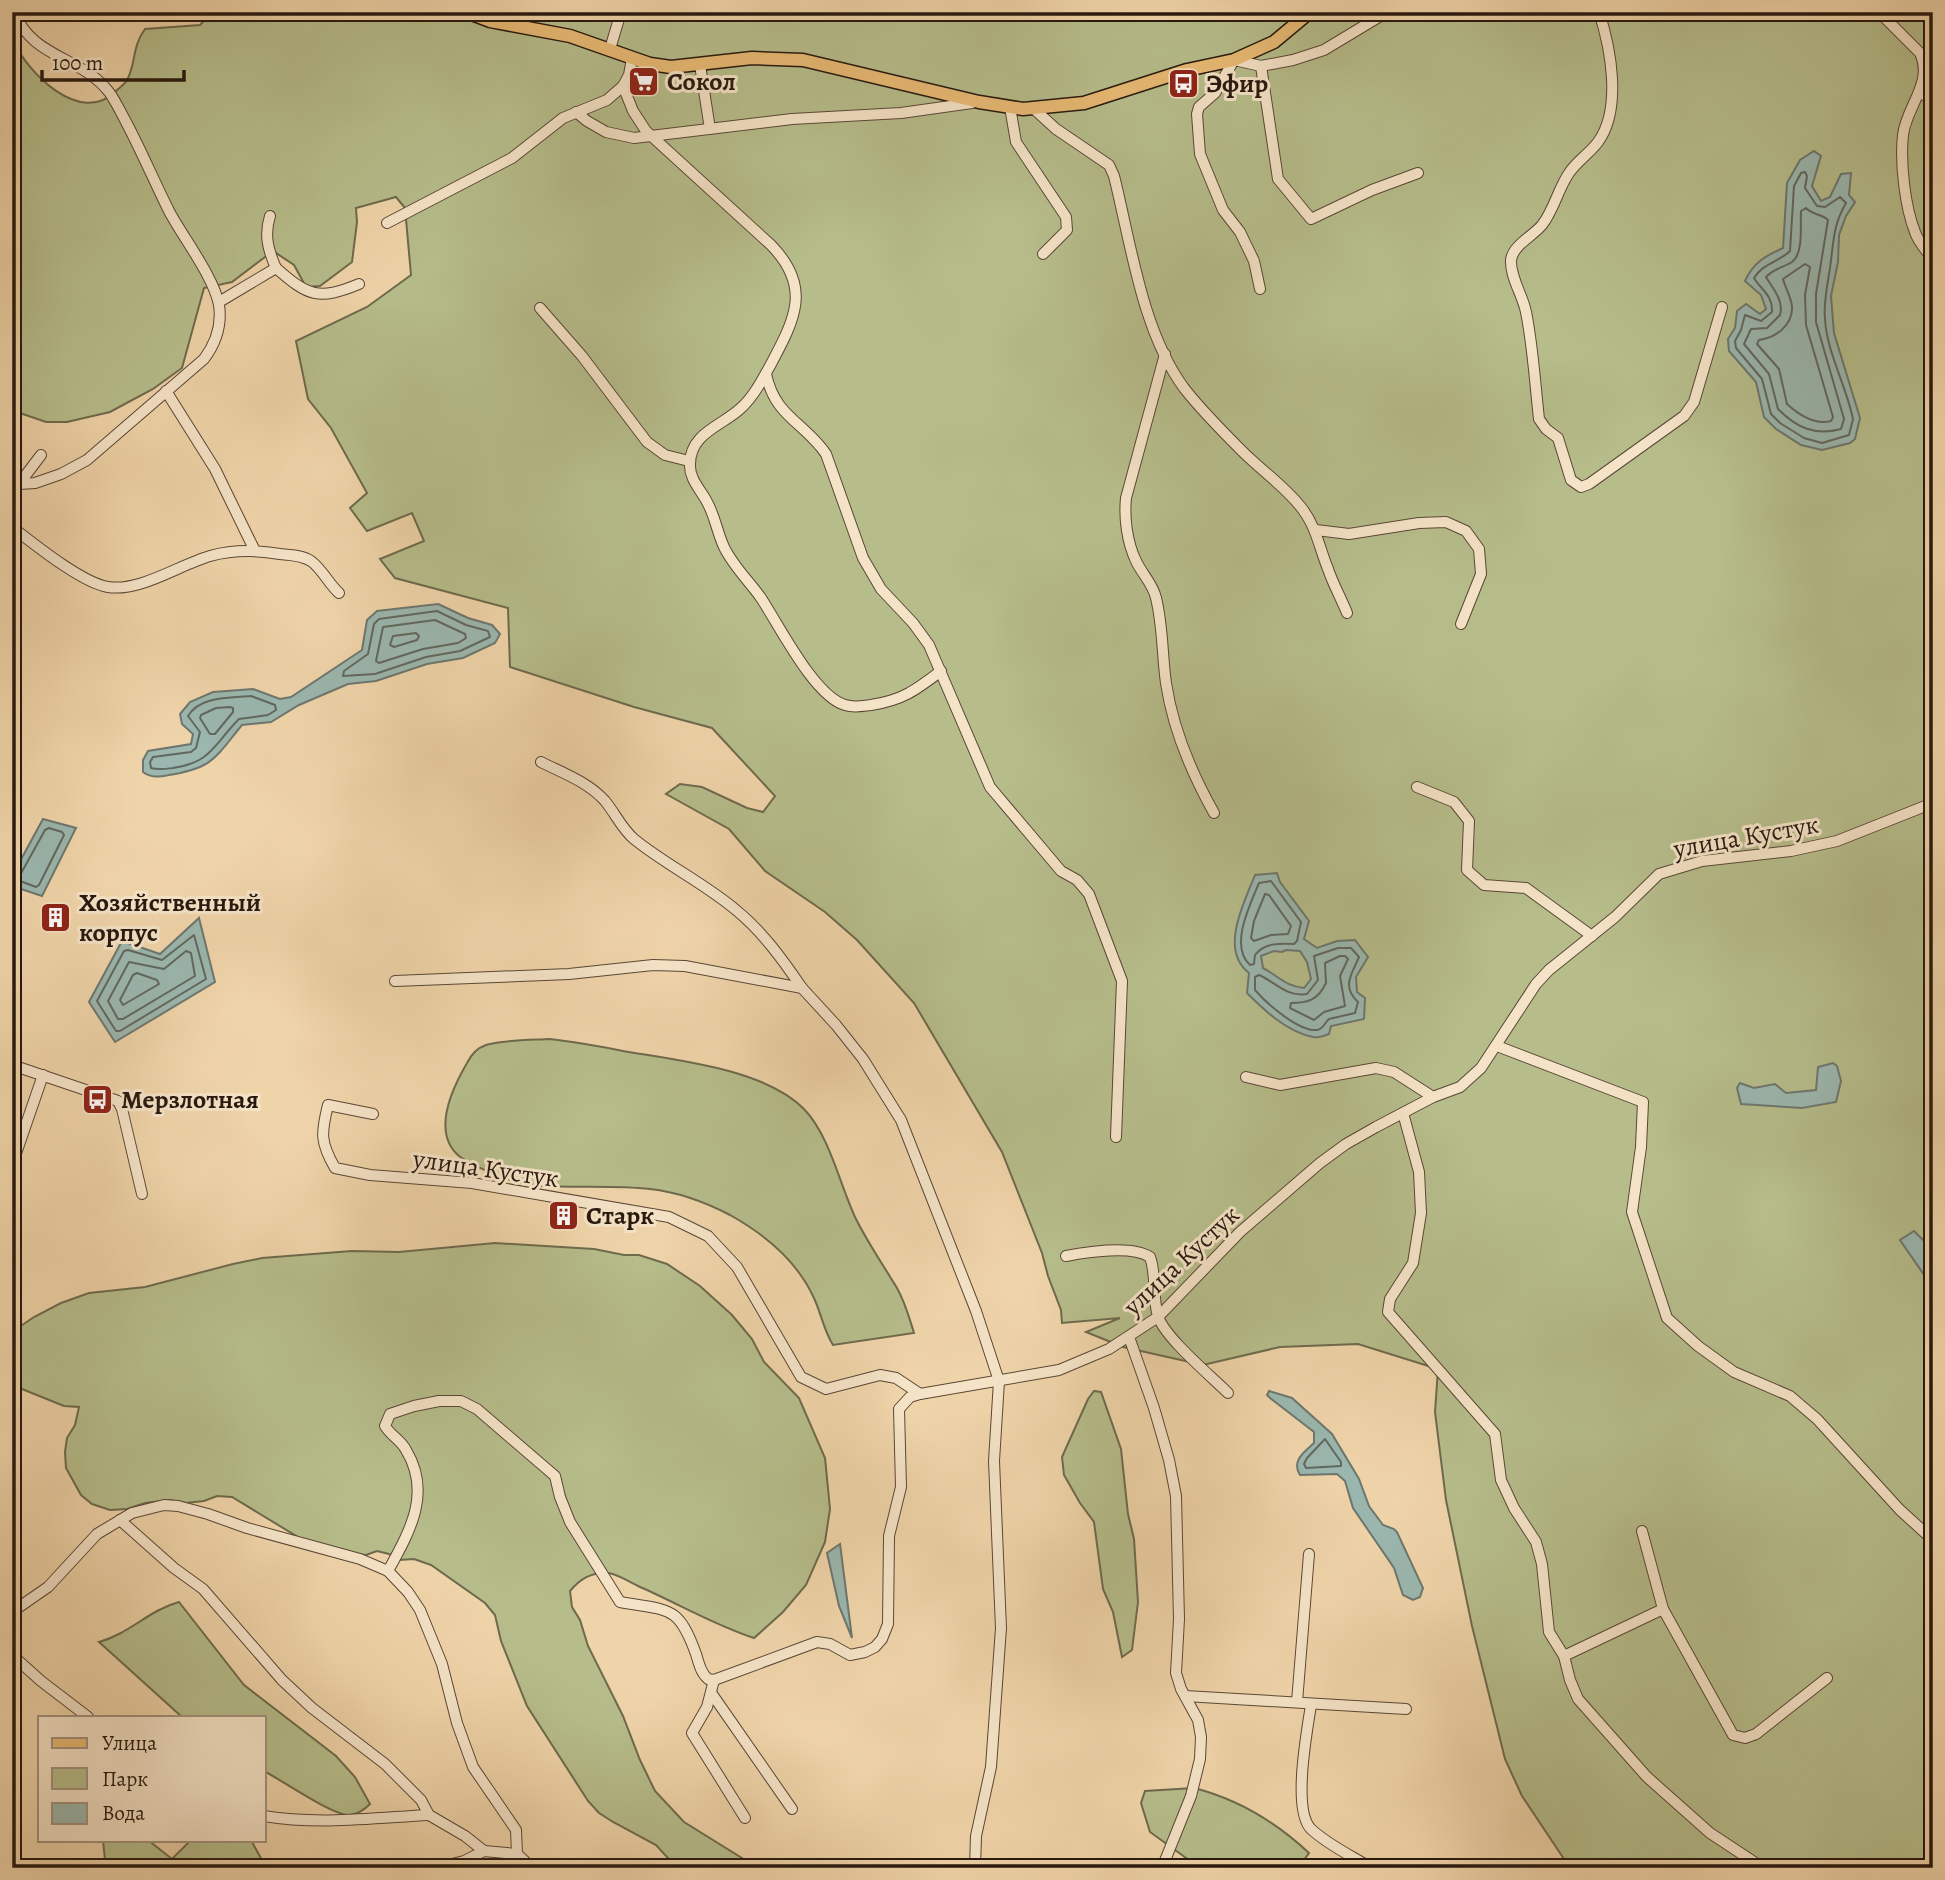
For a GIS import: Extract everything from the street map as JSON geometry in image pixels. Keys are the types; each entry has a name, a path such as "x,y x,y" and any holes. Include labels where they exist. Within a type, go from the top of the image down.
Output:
{"main road":[{"path":"466,12 490,21 570,36 632,58 671,67 752,58 803,61 979,102 1033,108 1084,103 1187,70 1234,60 1274,42 1310,12"}],"street":[{"path":"14,12 21,29 32,40 86,72 110,93 219,302 218,332 213,347 204,359 86,460 61,474 16,487"},
{"path":"610,49 621,12"},
{"path":"1260,289 1254,261 1240,232 1223,210 1200,154 1197,114 1199,107 1215,93 1234,60 1261,66 1293,60 1324,50 1387,12"},
{"path":"1599,12 1610,67 1613,107 1608,127 1597,144 1571,169 1557,193 1548,218 1535,233 1515,248 1511,260 1526,313 1539,419 1546,429 1558,438 1575,485 1581,487 1589,484 1684,416 1694,402 1722,307"},
{"path":"1879,12 1920,53 1923,68 1921,90 1909,112 1903,135 1905,191 1915,234 1933,260"},
{"path":"387,223 512,158 554,124 576,111 607,100 623,86 629,75 632,58"},
{"path":"701,65 709,129"},
{"path":"1261,66 1278,179 1311,219 1372,190 1418,173"},
{"path":"623,86 633,111 651,137 771,245 791,272 796,290 794,318 757,389 741,408 700,439 694,447 690,461 694,481 713,513 724,548 762,600 804,666 834,700 855,707 894,701 911,694 942,671"},
{"path":"1921,90 1933,104"},
{"path":"576,111 606,132 634,138 792,119 901,113 979,102"},
{"path":"1010,107 1016,142 1066,217 1067,230 1043,254"},
{"path":"1033,108 1056,129 1109,165 1150,319 1164,354 1184,387 1243,452 1302,507 1316,530 1328,569 1347,613"},
{"path":"270,216 266,228 267,240 276,268 295,285 314,294 335,294 359,284"},
{"path":"219,302 276,268"},
{"path":"540,308 582,356 647,442 665,455 690,461"},
{"path":"1164,354 1126,498 1125,511 1130,547 1156,596 1166,682 1176,728 1195,778 1214,813"},
{"path":"766,374 769,389 780,407 811,435 826,454 863,558 881,589 914,623 929,645 990,787 1061,871 1076,880 1089,894 1122,981 1116,1137"},
{"path":"166,391 215,469 256,551"},
{"path":"16,487 40,455"},
{"path":"1316,530 1349,534 1419,523 1446,522 1465,531 1479,549 1481,574 1461,624"},
{"path":"12,527 87,580 105,587 135,585 211,556 235,551 256,551 309,559 339,593"},
{"path":"541,762 594,791 606,802 631,836 656,857 736,910 779,955 802,988 863,1059 901,1120 976,1311 999,1381 995,1461 1001,1628 991,1767 976,1836 975,1868"},
{"path":"1418,787 1454,802 1469,821 1467,870 1484,885 1526,887 1592,936"},
{"name":"улица Кустук","path":"373,1114 328,1105 321,1133 326,1152 335,1168 370,1175 472,1184 669,1217 708,1236 737,1267 801,1377 826,1390 880,1375 895,1378 920,1394 1059,1370 1086,1360 1129,1337 1158,1317 1240,1232 1346,1144 1433,1097 1460,1087 1481,1068 1536,984 1549,970 1592,936 1659,874 1702,861 1791,851 1837,841 1933,803"},
{"path":"395,981 569,974 653,965 685,966 802,988"},
{"path":"1497,1046 1643,1102 1641,1147 1632,1212 1667,1318 1698,1346 1734,1372 1790,1396 1817,1419 1900,1510 1933,1540"},
{"path":"12,1065 118,1101 142,1194"},
{"path":"1246,1077 1280,1085 1376,1068 1394,1072 1433,1097"},
{"path":"12,1165 43,1075"},
{"path":"1404,1113 1419,1172 1422,1213 1413,1263 1390,1300 1388,1312 1495,1434 1501,1480 1514,1508 1536,1542 1542,1564 1549,1632 1564,1656 1578,1699 1647,1777 1710,1833 1763,1868"},
{"path":"1066,1256 1107,1252 1144,1253 1150,1257 1158,1317 1171,1337 1228,1393"},
{"path":"1129,1337 1157,1421 1176,1496 1179,1619 1176,1673 1198,1720 1201,1737 1200,1759 1191,1796 1162,1868"},
{"path":"388,1571 409,1532 418,1502 418,1472 405,1446 391,1436 385,1426 390,1414 439,1401 461,1401 478,1409 555,1476 570,1522 621,1602 671,1612 686,1628 704,1675 714,1680 810,1644 824,1642 850,1655 865,1652 882,1639 888,1624 889,1536 901,1487 900,1409 910,1397 920,1394"},
{"path":"12,1612 48,1587 97,1534 120,1520 149,1508 178,1506 360,1559 388,1571 408,1592 420,1610 442,1664 457,1723 473,1766 516,1830 517,1854"},
{"path":"120,1520 166,1562 203,1589 282,1680 312,1708 385,1764 421,1800 429,1815 465,1836 484,1852"},
{"path":"1642,1531 1663,1609 1733,1735 1745,1738 1756,1734 1827,1678"},
{"path":"1297,1702 1309,1555"},
{"path":"1564,1656 1663,1609"},
{"path":"12,1655 87,1716"},
{"path":"714,1680 712,1694 692,1732 745,1818"},
{"path":"712,1694 792,1809"},
{"path":"1185,1696 1406,1709"},
{"path":"1311,1705 1301,1769 1305,1820 1310,1828 1371,1868"},
{"path":"266,1816 288,1820 332,1820 429,1815"},
{"path":"436,1868 464,1861 484,1852 517,1854 532,1868"}],"green space":[{"path":"212,12 1933,12 1933,1868 1570,1868 1522,1796 1505,1759 1472,1626 1446,1500 1435,1412 1438,1369 1358,1344 1280,1347 1203,1365 1123,1347 1086,1332 1120,1318 1062,1323 1061,1310 1042,1253 1002,1152 914,1003 857,940 825,912 765,871 729,829 666,794 680,784 702,787 747,808 763,812 775,796 712,728 634,707 510,667 508,608 395,578 380,559 424,541 412,513 367,531 350,508 367,493 331,428 308,399 296,341 367,307 411,275 405,208 396,197 356,208 352,262 320,286 306,287 294,265 273,251 232,282 204,288 182,368 153,389 110,412 67,422 46,422 14,411 12,39 30,66 56,91 87,103 102,100 126,81 138,42 145,29 200,25"},
{"path":"550,1039 719,1068 767,1084 787,1095 804,1109 821,1133 856,1219 900,1293 914,1333 833,1345 806,1283 778,1249 743,1222 701,1202 671,1192 650,1189 529,1185 487,1171 459,1156 446,1135 447,1110 461,1073 472,1055 492,1043"},
{"path":"495,1243 594,1249 639,1255 667,1264 700,1286 732,1315 752,1339 764,1362 799,1398 825,1458 830,1509 825,1542 806,1585 783,1612 754,1638 710,1620 620,1576 602,1573 591,1575 570,1591 572,1607 580,1620 588,1646 623,1716 655,1791 684,1822 758,1868 677,1868 656,1845 599,1813 588,1801 527,1706 501,1641 495,1615 485,1603 431,1565 414,1559 399,1560 377,1551 366,1555 351,1554 303,1540 232,1497 217,1496 186,1503 170,1500 110,1510 92,1504 81,1495 66,1468 67,1438 75,1425 79,1407 64,1406 12,1385 12,1332 61,1303 89,1293 145,1287 262,1258 352,1251 399,1252"},
{"path":"1094,1391 1101,1392 1121,1449 1128,1514 1134,1539 1138,1602 1132,1650 1122,1657 1113,1612 1103,1589 1094,1522 1064,1475 1062,1457"},
{"path":"179,1602 244,1685 336,1756 355,1777 370,1804 353,1814 342,1814 266,1772 266,1716 181,1716 99,1642 120,1634"},
{"path":"1194,1788 1256,1813 1309,1853 1298,1868 1200,1868 1150,1832 1141,1803 1145,1791"},
{"path":"103,1842 151,1842 172,1859 189,1842 252,1842 263,1862 330,1866 400,1859 401,1868 154,1868 105,1860"}],"water":[{"path":"1814,151 1821,156 1812,186 1821,201 1830,197 1841,174 1851,173 1849,195 1855,202 1839,235 1838,262 1831,296 1834,333 1860,418 1855,439 1850,443 1822,450 1801,445 1776,429 1764,417 1756,382 1729,351 1728,339 1735,328 1737,311 1746,304 1760,314 1766,309 1761,295 1745,281 1760,261 1783,248 1787,183 1800,160"},
{"path":"438,604 468,618 492,625 500,634 495,643 463,658 427,664 376,681 348,684 299,705 271,722 242,725 212,760 195,769 158,777 143,772 143,760 148,751 191,744 193,734 182,724 180,714 190,702 213,692 253,689 280,699 291,697 362,650 367,620 377,611"},
{"path":"43,819 76,828 42,896 12,886 12,876"},
{"path":"1277,873 1280,882 1309,921 1304,939 1317,948 1337,941 1355,940 1368,957 1356,977 1357,992 1365,998 1364,1019 1331,1026 1329,1034 1313,1037 1285,1025 1247,993 1249,973 1240,963 1235,939 1240,912 1255,875","holes":["1274,951 1300,951 1307,962 1311,979 1304,988 1287,983 1263,968 1261,956"]},
{"path":"199,918 215,982 115,1042 89,1002 122,941 160,954"},
{"path":"1833,1063 1837,1066 1841,1081 1836,1102 1802,1108 1741,1104 1737,1088 1740,1083 1754,1088 1775,1084 1786,1093 1816,1090 1818,1067"},
{"path":"1914,1231 1933,1250 1933,1288 1900,1240"},
{"path":"1269,1391 1292,1398 1332,1434 1359,1479 1369,1506 1383,1525 1397,1532 1423,1588 1420,1597 1413,1600 1403,1595 1394,1568 1353,1508 1345,1481 1337,1474 1300,1475 1298,1461 1314,1443 1314,1432 1270,1398 1267,1395"},
{"path":"840,1544 852,1638 839,1606 827,1553"}],"place":[{"name":"Сокол","path":"644,81"},
{"name":"Эфир","path":"1183,83"},
{"name":"Хозяйственный корпус","path":"56,917"},
{"name":"Мерзлотная","path":"98,1099"},
{"name":"Старк","path":"563,1215"}]}
